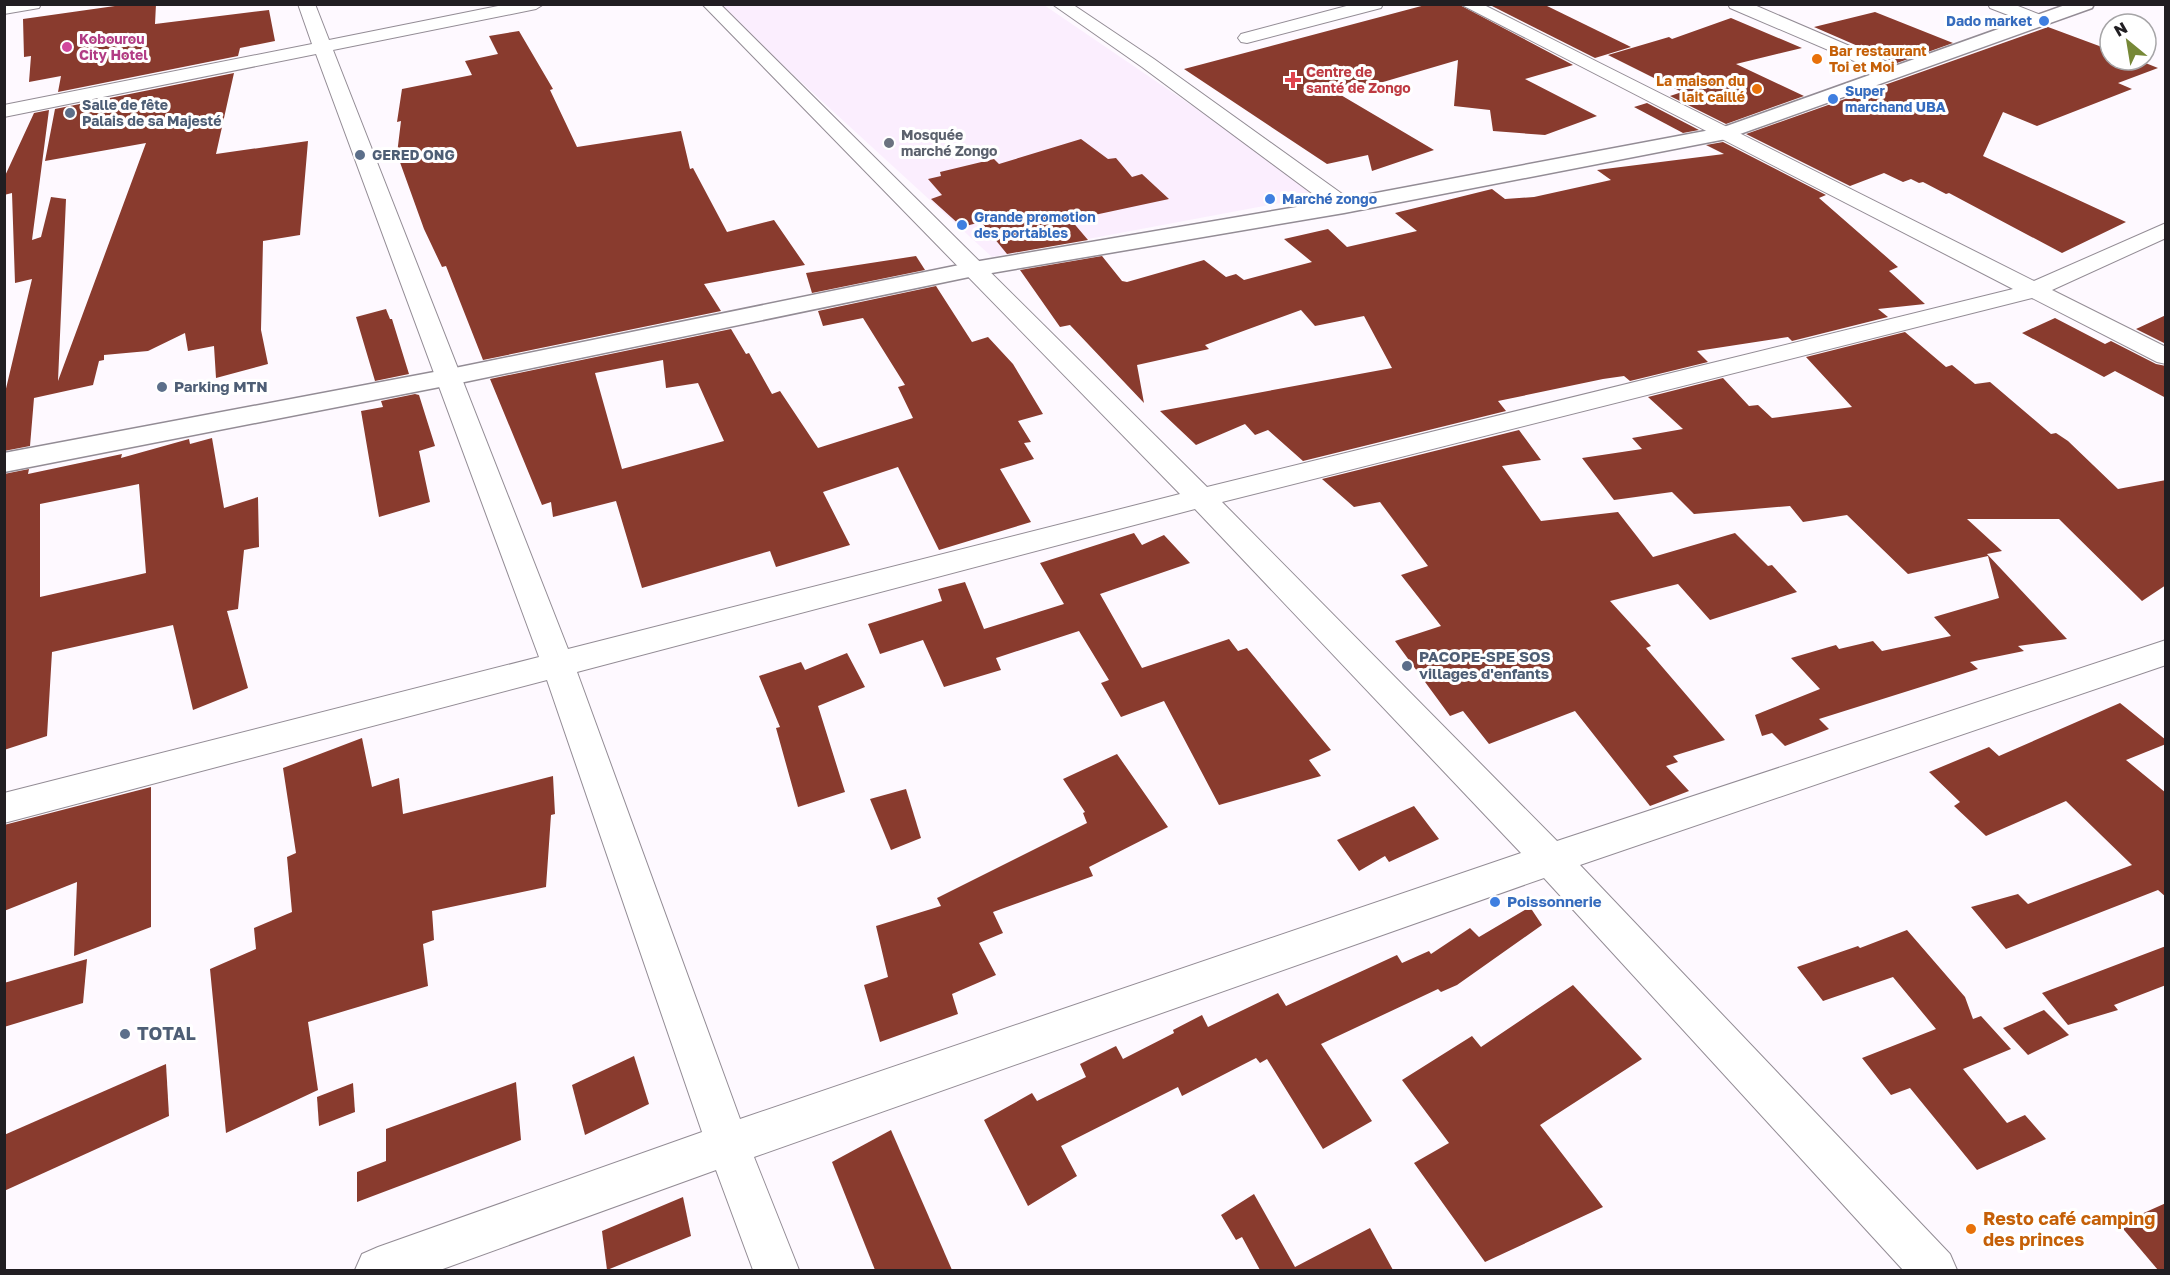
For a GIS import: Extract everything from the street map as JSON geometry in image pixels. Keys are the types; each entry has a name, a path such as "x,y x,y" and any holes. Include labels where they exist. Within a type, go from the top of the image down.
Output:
{"street":[{"path":"4,9 33,4"},
{"path":"306,4 558,665 727,1143 776,1270"},
{"path":"4,111 322,45 536,4"},
{"path":"710,4 1201,498 1549,858 1935,1270"},
{"path":"1060,4 1148,63 1344,206"},
{"path":"1247,38 1375,4"},
{"path":"1468,4 2166,357"},
{"path":"1736,4 1895,72"},
{"path":"1996,4 2040,21"},
{"path":"4,463 450,377 974,268 1344,206 1726,133 2086,4"},
{"path":"4,808 1201,498 2032,291 2166,229"},
{"path":"378,1270 727,1143 1549,858 2166,652"}],"shaded area":[{"path":"717,5 1044,5 1323,195 992,257"}],"building":[{"path":"129,4 156,4 155,24 269,10 275,41 240,48 238,56 58,92 61,76 29,82 31,56 24,57 23,19"},
{"name":"Centre de santé de Zongo","path":"1429,4 1458,4 1573,65 1525,79 1597,116 1545,135 1493,131 1490,110 1454,106 1458,60 1349,92 1334,91 1434,150 1372,171 1368,155 1327,164 1184,69"},
{"path":"1488,4 1543,4 1631,47 1595,58"},
{"path":"1875,12 1953,43 1897,63 1814,27"},
{"path":"1731,18 1802,48 1736,64 1804,96 1726,124 1670,96 1682,92 1608,55 1669,37 1672,39"},
{"path":"2048,27 2098,46 2098,72 2147,72 2118,83 2132,89 2037,126 2003,112 1983,156 2126,222 2062,253 1949,193 1946,194 1923,182 1919,183 1911,179 1903,182 1884,173 1850,186 1746,134"},
{"path":"519,31 553,89 550,90 577,147 681,131 690,169 693,168 727,232 774,220 805,265 704,284 721,311 483,360 446,266 442,267 424,229 397,154 401,121 397,122 402,89 472,75 465,61 498,54 489,36"},
{"path":"234,73 216,154 308,141 300,235 263,241 261,330 268,364 216,378 214,346 188,351 185,333 148,351 104,355 104,360 99,361 93,385 34,398 30,446 4,451 4,397 32,279 15,283 12,193 4,195 4,178 34,113 49,110 32,240 41,237 51,197 66,199 58,381 146,143 45,161 55,109"},
{"path":"1647,103 1699,130 1683,133 1634,107"},
{"path":"1081,139 1108,159 1116,158 1132,177 1142,174 1169,199 1071,220 1088,240 1007,254 981,222 962,227 931,199 942,195 928,179 941,176 940,172 994,159 999,164"},
{"path":"1723,142 1826,195 1819,198 1898,267 1889,271 1925,304 1878,309 1888,317 1792,341 1788,337 1697,351 1708,362 1630,381 1624,376 1603,379 1498,401 1506,411 1303,461 1268,430 1255,435 1245,424 1196,445 1160,411 1392,368 1364,316 1315,326 1301,310 1205,345 1209,349 1137,365 1144,403 1070,325 1060,327 1020,270 1102,256 1122,281 1127,282 1204,260 1226,277 1236,274 1244,280 1312,262 1284,239 1328,229 1347,247 1417,231 1395,213 1492,189 1505,199 1534,197 1611,180 1597,170 1724,154 1706,145"},
{"path":"916,256 925,270 812,293 806,273"},
{"path":"936,286 972,342 988,337 1013,364 1043,414 1018,421 1031,442 1024,443 1034,459 1000,469 1031,522 939,550 898,467 823,492 850,545 776,567 770,551 642,588 616,501 553,517 551,502 542,505 490,379 731,329 746,354 749,353 772,394 780,391 818,448 913,418 898,387 905,385 863,318 823,326 818,311","holes":["663,360 666,388 698,383 724,441 622,469 595,373"]},
{"path":"386,309 392,319 409,374 375,381 356,317"},
{"path":"2166,315 2166,344 2136,329"},
{"path":"2055,318 2105,344 2111,341 2156,364 2166,366 2166,398 2115,371 2104,377 2022,333"},
{"path":"1905,332 1946,367 1952,365 1975,384 1990,382 2051,434 2056,433 2068,441 2118,489 2166,480 2166,585 2142,601 2059,519 1967,519 2002,551 1987,554 2067,639 2018,646 2024,651 1970,662 1978,669 1819,719 1829,729 1785,746 1772,733 1762,736 1755,715 1820,689 1791,658 1836,645 1839,649 1873,641 1882,651 1951,636 1934,617 1999,598 1988,556 1908,574 1847,515 1803,522 1790,506 1694,514 1672,492 1614,500 1582,458 1642,449 1632,438 1683,429 1648,397 1723,378 1749,406 1758,405 1772,418 1852,407 1806,357"},
{"path":"419,395 435,446 419,451 430,502 379,517 361,411 383,407 381,401"},
{"path":"1519,430 1541,460 1502,466 1541,521 1618,512 1653,557 1735,533 1768,566 1772,565 1797,592 1710,620 1678,584 1610,601 1651,646 1646,648 1725,740 1673,756 1678,762 1666,766 1689,791 1650,806 1575,711 1489,744 1463,711 1450,716 1395,641 1441,626 1401,575 1428,566 1380,502 1354,507 1322,479"},
{"path":"212,438 224,508 258,497 259,547 244,550 238,609 227,611 248,688 193,710 173,625 52,652 47,736 4,750 4,474 29,469 28,474 122,454 121,458 189,439 190,444","holes":["139,484 146,573 40,597 40,504"]},
{"path":"1134,533 1142,545 1164,535 1190,563 1100,594 1142,668 1229,639 1238,651 1247,648 1331,750 1309,760 1321,776 1219,805 1164,701 1121,717 1101,683 1109,680 1079,631 996,658 1001,670 944,687 923,640 880,654 868,624 942,601 938,589 965,582 984,629 1064,604 1040,563"},
{"path":"847,653 865,687 818,706 845,792 798,807 776,728 780,727 759,676 801,662 805,670"},
{"path":"2120,703 2166,740 2166,744 2126,760 2166,793 2166,897 2158,890 2006,949 1971,907 2018,894 2028,904 2132,865 2066,801 1986,836 1954,806 1960,802 1929,772 1989,747 1999,756"},
{"path":"362,738 372,787 399,778 403,814 553,776 555,814 551,815 546,887 432,911 434,940 423,944 428,986 308,1022 318,1090 226,1133 210,969 256,949 254,928 292,912 287,857 296,853 283,768"},
{"path":"1117,754 1168,827 1089,867 1093,876 993,912 1003,933 979,943 996,975 952,994 958,1014 880,1042 864,985 888,977 876,926 941,906 937,898 1087,823 1083,813 1085,812 1063,779"},
{"path":"151,787 151,927 74,956 77,882 4,911 4,825"},
{"path":"906,789 921,838 891,850 870,799"},
{"path":"1414,806 1439,839 1389,862 1385,856 1359,871 1337,840"},
{"path":"1530,907 1542,925 1457,985 1441,992 1438,989 1321,1044 1372,1121 1323,1149 1267,1059 1260,1063 1256,1058 1182,1096 1178,1087 1061,1146 1077,1176 1028,1206 984,1120 1032,1093 1037,1101 1086,1077 1080,1064 1116,1046 1123,1059 1174,1033 1173,1030 1202,1015 1208,1027 1278,993 1286,1006 1397,955 1402,963 1429,951 1431,954 1470,928 1479,937"},
{"path":"1907,930 1965,997 1973,1019 1981,1016 2011,1049 1963,1069 2007,1123 2025,1115 2046,1139 1977,1170 1910,1088 1891,1095 1862,1058 1936,1029 1893,977 1823,1001 1797,967 1858,946 1860,948"},
{"path":"2166,946 2166,985 2114,1005 2118,1010 2068,1025 2042,993"},
{"path":"87,959 83,1003 4,1027 4,983"},
{"path":"1573,985 1642,1059 1540,1125 1603,1207 1485,1262 1414,1163 1449,1143 1402,1080 1472,1036 1481,1047"},
{"path":"2044,1010 2069,1035 2028,1055 2003,1028"},
{"path":"634,1056 649,1104 585,1135 572,1085"},
{"path":"166,1064 169,1116 4,1191 4,1135"},
{"path":"516,1082 521,1140 357,1202 357,1172 386,1161 386,1129"},
{"path":"353,1083 355,1112 319,1126 317,1097"},
{"path":"891,1130 952,1270 875,1270 832,1162"},
{"path":"1254,1194 1295,1267 1370,1228 1393,1270 1260,1270 1242,1237 1236,1240 1221,1215"},
{"path":"683,1197 691,1236 607,1270 602,1231"},
{"path":"2166,1203 2166,1270 2158,1270 2119,1224"}],"place":[{"name":"Dado market","path":"2044,21"},
{"name":"Kobourou City Hotel","path":"67,47"},
{"name":"Bar restaurant Toi et Moi","path":"1817,59"},
{"name":"Centre de santé de Zongo","path":"1293,80"},
{"name":"La maison du lait caillé","path":"1757,89"},
{"name":"Super marchand UBA","path":"1833,99"},
{"name":"Salle de fête Palais de sa Majesté","path":"70,113"},
{"name":"Mosquée marché Zongo","path":"889,143"},
{"name":"GERED ONG","path":"360,155"},
{"name":"Marché zongo","path":"1270,199"},
{"name":"Grande promotion des portables","path":"962,225"},
{"name":"Parking MTN","path":"162,387"},
{"name":"PACOPE-SPE SOS villages d'enfants","path":"1407,666"},
{"name":"Poissonnerie","path":"1495,902"},
{"name":"TOTAL","path":"125,1034"},
{"name":"Resto café camping des princes","path":"1971,1229"}]}
